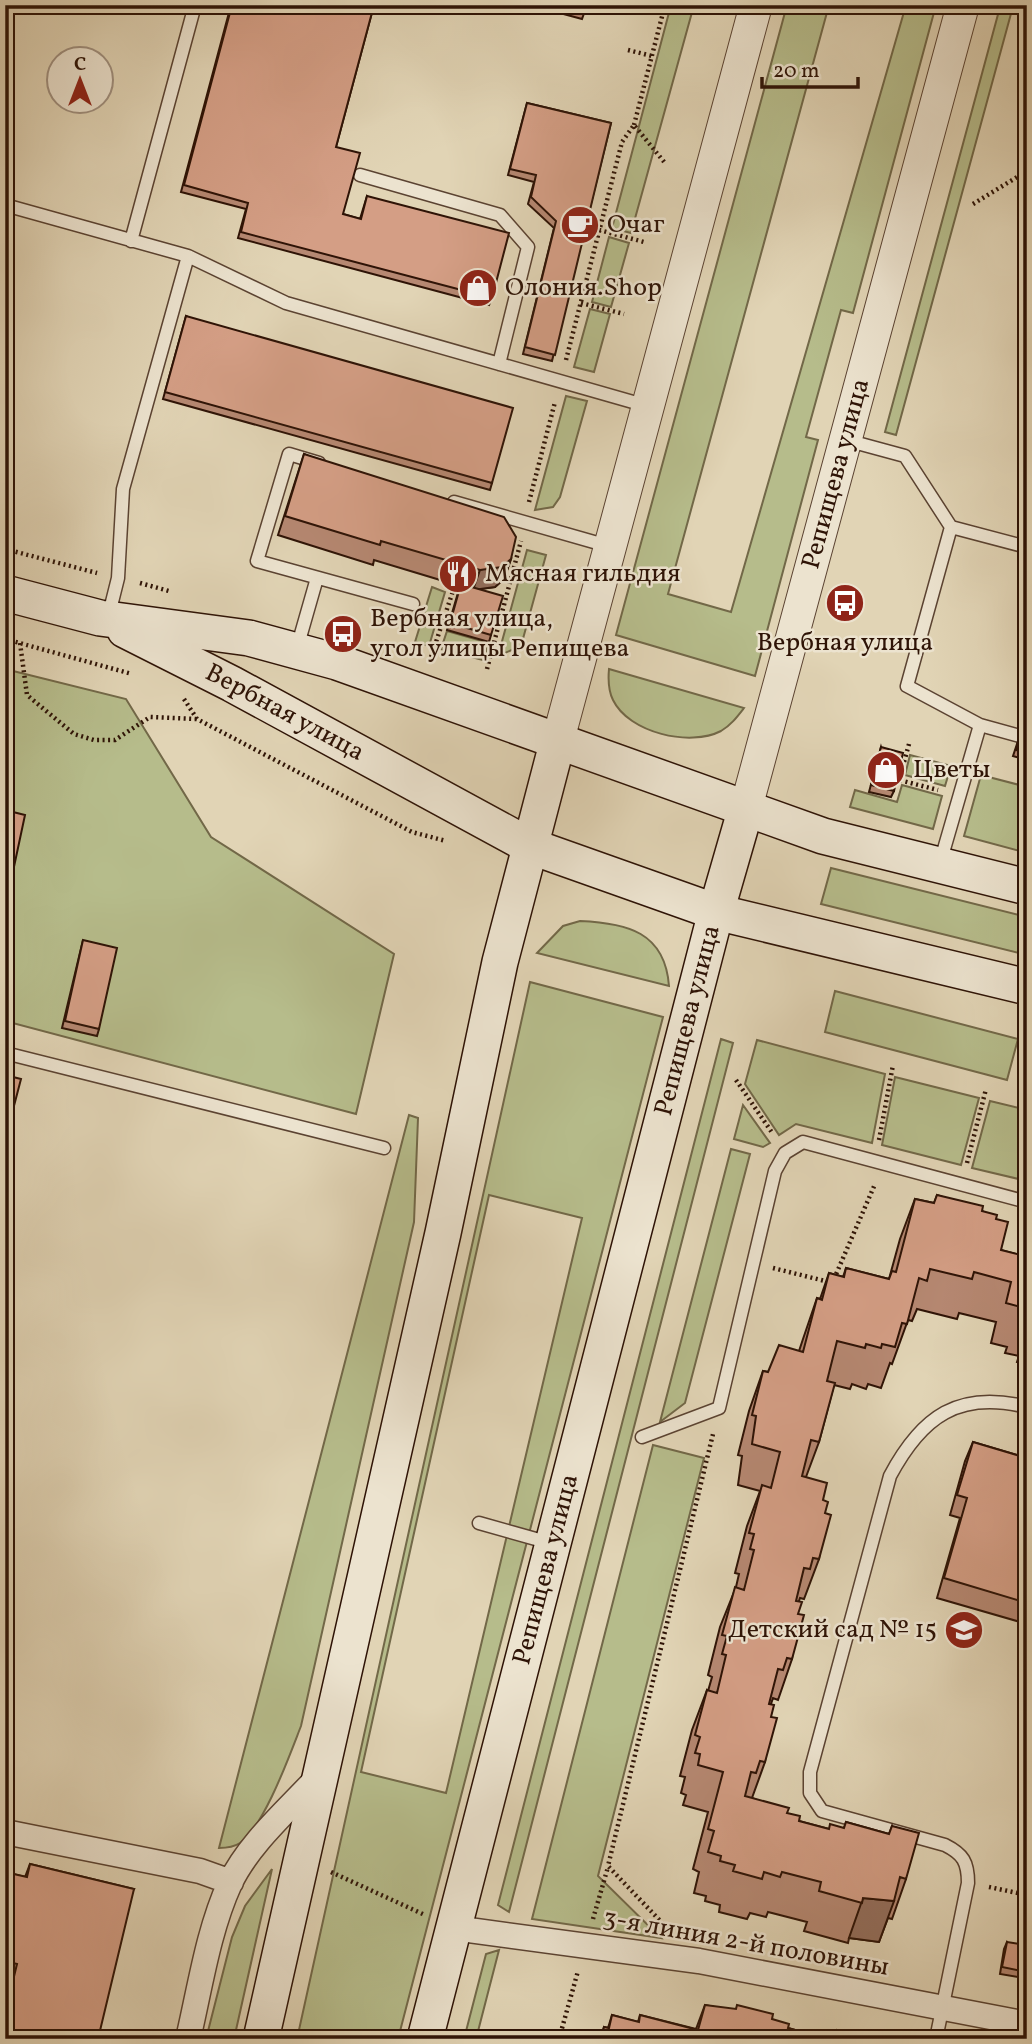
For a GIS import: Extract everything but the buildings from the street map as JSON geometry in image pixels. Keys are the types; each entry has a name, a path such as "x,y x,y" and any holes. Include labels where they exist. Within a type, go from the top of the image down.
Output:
{"main road":[{"name":"Вербная улица","path":"5,593 104,618 249,638 337,662 823,836 1027,887"},
{"name":"Вербная улица","path":"104,618 530,846 716,912 1027,987"},
{"path":"261,2039 443,1233 500,962 558,740"},
{"name":"Репищева улица","path":"425,2039 716,912 746,808"}],"street":[{"path":"558,740 608,546 756,5"},
{"name":"Репищева улица","path":"746,808 963,5"},
{"path":"188,2039 217,1920 231,1882 251,1851 319,1776"},
{"path":"5,1832 200,1871 231,1882"},
{"name":"3-я линия 2-й половины","path":"454,1928 699,1961 1027,2024"}],"lane":[{"path":"131,241 195,5"},
{"path":"360,175 500,215 528,247 499,363"},
{"path":"5,205 188,256 286,303 647,406"},
{"path":"104,618 118,578 123,489 188,256"},
{"path":"845,439 905,456 951,527 1027,547"},
{"path":"328,465 289,454 257,561 413,604"},
{"path":"446,499 608,546"},
{"path":"951,527 907,686 980,725 1026,736"},
{"path":"296,651 317,578"},
{"path":"940,865 980,725"},
{"path":"5,1053 384,1148"},
{"path":"642,1437 719,1408 775,1171 785,1153 803,1142 1027,1202"},
{"path":"936,2039 968,1883 968,1867 960,1852 945,1845 822,1811 810,1793 810,1772 890,1476 905,1447 929,1424 955,1407 988,1399 1027,1407"},
{"path":"479,1523 553,1544"}],"path":[{"path":"561,381 622,142 634,125 665,5"},
{"path":"628,50 652,56"},
{"path":"634,125 665,163"},
{"path":"973,204 1027,171"},
{"path":"599,230 644,242"},
{"path":"581,303 624,314"},
{"path":"5,549 171,591"},
{"path":"431,657 455,584"},
{"path":"5,639 137,676"},
{"path":"20,643 27,695 74,734 94,740 116,740 150,717 197,719 412,832 454,843"},
{"path":"179,694 186,700 197,719"},
{"path":"909,744 899,780 959,796"},
{"path":"832,1283 878,1177 875,1161 893,1065"},
{"path":"736,1080 785,1153"},
{"path":"961,1184 986,1089"},
{"path":"787,1271 844,1286"},
{"path":"559,2039 608,1866 719,1408"},
{"path":"301,1859 454,1928"},
{"path":"608,1866 699,1961"},
{"path":"968,1883 1027,1895"}],"green space":[{"path":"671,5 694,5 631,233 612,228"},
{"path":"787,5 829,5 668,594 731,612 906,5 936,5 853,313 841,310 806,437 818,440 755,676 616,635"},
{"path":"1000,7 1012,10 896,435 885,432"},
{"path":"609,237 629,243 611,307 592,302"},
{"path":"590,309 610,314 594,372 574,367"},
{"path":"566,396 587,401 560,497 553,507 535,510"},
{"path":"527,550 546,555 521,646 498,656"},
{"path":"432,587 445,592 429,646 415,642"},
{"path":"447,631 489,643 483,660 441,649"},
{"path":"5,669 126,699 211,837 394,954 356,1114 5,1021"},
{"path":"609,669 744,708 725,729 708,736 693,738 661,734 632,721 621,711 610,692"},
{"path":"910,755 951,766 945,786 905,775"},
{"path":"981,775 1027,787 1027,853 964,836"},
{"path":"902,785 942,796 933,829 850,807 855,790 897,802"},
{"path":"831,868 1027,917 1027,955 821,904"},
{"path":"580,921 613,924 641,934 660,953 669,986 537,953 563,926"},
{"path":"530,982 663,1017 398,2039 297,2039","holes":["489,1195 582,1218 446,1793 361,1772"]},
{"path":"835,991 1018,1039 1007,1080 825,1032"},
{"path":"721,1039 733,1043 509,1912 498,1905"},
{"path":"757,1040 885,1074 872,1143 796,1124 779,1135 745,1084"},
{"path":"895,1077 979,1098 961,1165 882,1145"},
{"path":"990,1101 1027,1110 1027,1181 972,1168"},
{"path":"743,1105 770,1143 763,1147 734,1139"},
{"path":"409,1115 418,1118 414,1222 301,1726 258,1822 240,1843 219,1848"},
{"path":"731,1149 750,1154 685,1403 660,1422"},
{"path":"653,1445 704,1458 598,1876 661,1938 532,1919"},
{"path":"272,1869 234,2039 206,2039 232,1937 245,1906"},
{"path":"499,1950 476,2039 464,2039 486,1954"}],"place":[{"name":"Очаг","path":"580,225"},
{"name":"Олония.Shop","path":"478,288"},
{"name":"Мясная гильдия","path":"458,574"},
{"name":"Вербная улица","path":"845,603"},
{"name":"Вербная улица, угол улицы Репищева","path":"343,634"},
{"name":"Цветы","path":"886,770"},
{"name":"Детский сад № 15","path":"964,1630"}]}
